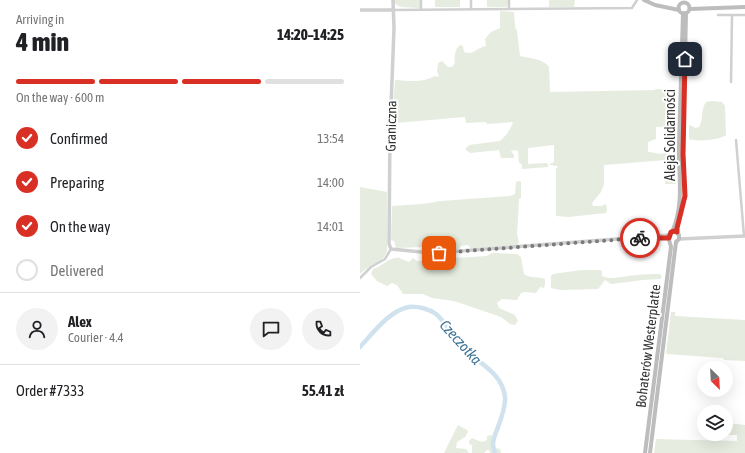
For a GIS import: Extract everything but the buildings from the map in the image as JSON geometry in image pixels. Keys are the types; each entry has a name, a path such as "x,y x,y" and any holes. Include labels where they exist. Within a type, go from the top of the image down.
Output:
{"main road":[{"path":"644,0 664,7 682,10"},
{"path":"682,10 686,3"},
{"path":"682,10 686,3"},
{"path":"686,3 711,8 745,7"},
{"name":"Aleja Solidarności","path":"674,237 681,194 679,154 682,10"},
{"name":"Bohaterów Westerplatte","path":"646,453 671,247 674,237"},
{"name":"Bohaterów Westerplatte","path":"650,453 674,237"}],"street":[{"name":"Graniczna","path":"392,250 389,244 393,0"},
{"path":"421,0 421,10"},
{"path":"471,0 471,9"},
{"path":"509,0 509,9"},
{"path":"360,10 632,8 637,0"},
{"path":"718,15 745,15"},
{"path":"731,82 732,15"},
{"path":"360,278 371,267 385,259 392,250 431,253 639,238 745,236 736,140"}],"shaded area":[{"path":"394,0 420,0 420,8 400,7 394,3"},
{"path":"435,0 460,0 460,7 435,7"},
{"path":"487,0 509,0 509,5 507,5 507,7 487,7"},
{"path":"549,0 575,0 574,7 549,7"},
{"path":"500,11 514,12 520,56 532,58 547,64 549,67 550,92 655,89 676,90 674,127 656,127 656,139 648,142 648,152 674,155 676,184 665,184 666,160 604,165 604,184 601,192 592,203 593,206 601,206 606,204 606,213 568,217 556,216 556,169 558,166 548,165 548,167 522,169 522,164 519,163 518,151 511,151 514,158 501,158 499,150 470,153 466,150 469,145 500,141 507,134 513,123 512,122 487,124 486,122 466,123 465,117 395,123 392,121 395,80 416,81 425,80 435,76 437,77 439,76 437,71 438,63 442,61 448,67 452,67 455,63 456,51 460,45 463,46 464,52 473,52 486,46 485,39 491,32 500,28","holes":["554,145 554,162 548,165 547,163 528,164 528,148"]},
{"path":"706,102 722,102 725,106 726,135 708,140 689,139 689,126 690,125 695,128 699,127 704,105"},
{"path":"516,182 521,182 521,198 519,199 517,234 519,243 516,245 471,249 468,245 461,246 459,249 443,250 437,245 427,244 423,247 396,248 394,241 391,240 392,206 510,196 515,194"},
{"path":"360,187 387,192 387,251 383,258 360,274"},
{"path":"492,253 517,254 521,257 524,274 545,279 544,288 540,287 536,293 521,293 517,300 502,299 497,303 499,308 515,315 518,321 515,325 510,324 501,317 454,301 432,298 423,294 403,294 397,285 392,283 387,286 377,281 371,274 373,269 389,260 396,258 409,262 413,258 417,261 424,261 437,257 455,258 487,256"},
{"path":"581,270 600,270 602,271 602,276 610,278 651,274 660,274 662,277 660,279 611,284 605,280 598,289 560,290 551,288 551,276 553,274"},
{"path":"671,312 675,312 675,316 745,320 745,361 666,354"},
{"path":"733,424 745,425 745,453 654,453 656,439 737,441 737,435 733,435"},
{"path":"458,425 468,432 465,437 457,442 456,448 466,449 469,453 444,453"},
{"path":"491,435 493,437 491,440 492,447 500,449 501,453 490,453 489,450 487,450 484,453 472,453 472,445 469,444 469,441 472,438 483,442 487,440 487,436"}],"waterway":[{"name":"Czeczotka","path":"360,347 382,323 402,309 409,307 420,307 436,314 458,343 493,373 503,388 505,402 502,416 493,441 495,453"}],"way so far":[{"path":"439,253 640,238"}],"route":[{"path":"640,238 669,238 671,232 677,232 683,209 685,196 683,154 685,59"}]}
